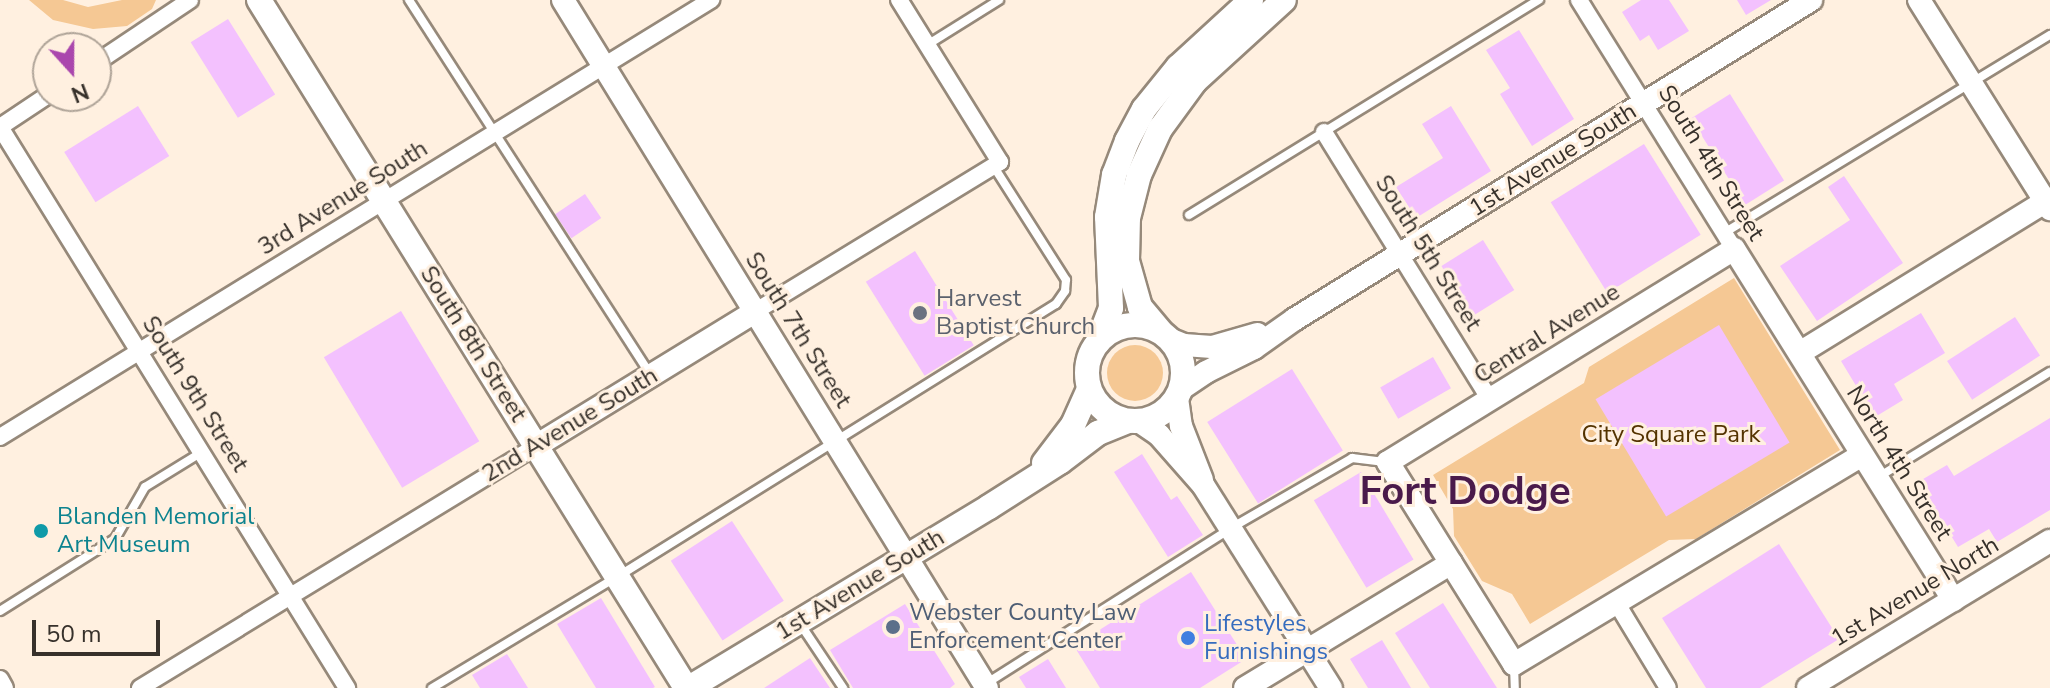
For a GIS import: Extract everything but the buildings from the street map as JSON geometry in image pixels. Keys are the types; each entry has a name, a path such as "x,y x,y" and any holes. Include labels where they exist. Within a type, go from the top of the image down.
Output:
{"main road":[{"name":"South 8th Street","path":"259,0 688,688"},
{"name":"South 7th Street","path":"563,0 984,687"},
{"path":"1098,342 1107,324 1112,300 1107,217 1114,175 1127,141 1144,109 1178,67 1251,0"},
{"path":"1284,0 1195,81 1160,129 1139,175 1128,218 1127,261 1140,307 1181,357 1181,426 1203,485 1331,688"},
{"name":"1st Avenue South","path":"688,688 907,557 1098,433 1162,413 1206,372 1254,348 1295,319 1811,0"},
{"path":"1801,352 2049,203 1919,0"},
{"name":"South 4th Street","path":"1729,241 1801,352"},
{"name":"Central Avenue","path":"1388,462 1490,400 1729,241"},
{"name":"2nd Avenue South","path":"536,446 756,311"},
{"name":"1st Avenue South","path":"1029,480 1063,441 1089,389 1088,360 1098,342 1122,326 1144,326 1165,336 1212,347 1235,343 1295,319"},
{"name":"North 4th Street","path":"1801,352 1953,600"},
{"path":"1089,389 1107,413 1159,435 1186,470 1203,485"},
{"path":"1388,462 1514,664 1862,455"},
{"name":"1st Avenue North","path":"1808,688 2050,541"},
{"path":"1245,688 1451,563"}],"street":[{"path":"112,52 190,0"},
{"name":"3rd Avenue South","path":"0,437 711,0"},
{"path":"899,0 997,164"},
{"name":"South 4th Street","path":"1579,0 1729,241"},
{"path":"0,127 32,106"},
{"name":"South 9th Street","path":"0,127 347,688"},
{"name":"South 5th Street","path":"1324,132 1490,400"},
{"name":"2nd Avenue South","path":"756,311 997,164"},
{"name":"2nd Avenue South","path":"140,688 536,446"},
{"path":"1616,602 1668,688"},
{"path":"0,679 5,688"}],"lane":[{"path":"409,0 651,375"},
{"path":"927,45 999,0"},
{"path":"1189,215 1539,0"},
{"path":"1729,241 2050,35"},
{"path":"432,688 617,577 1056,304 1065,291 1066,280 997,164"},
{"path":"1877,478 2050,372"},
{"path":"0,611 115,539 145,487 202,452"},
{"path":"984,687 1231,528 1352,458 1388,462"},
{"path":"799,623 843,688"},
{"path":"1514,664 1515,688"}],"green space":[{"path":"29,0 63,0 88,7 122,0 156,0 152,9 127,26 93,29 53,20"},
{"name":"City Square Park","path":"1734,278 1840,450 1696,539 1669,540 1530,624 1512,594 1482,581 1454,536 1453,509 1433,475 1584,383 1589,367"},
{"path":"1135,345 1154,354 1163,373 1154,392 1135,401 1116,392 1107,373 1116,354"}],"place":[{"name":"Harvest Baptist Church","path":"920,313"},
{"name":"Blanden Memorial Art Museum","path":"41,531"},
{"name":"Webster County Law Enforcement Center","path":"893,627"},
{"name":"Lifestyles Furnishings","path":"1188,638"}],"district":[{"name":"Fort Dodge","path":"1465,491"}]}
